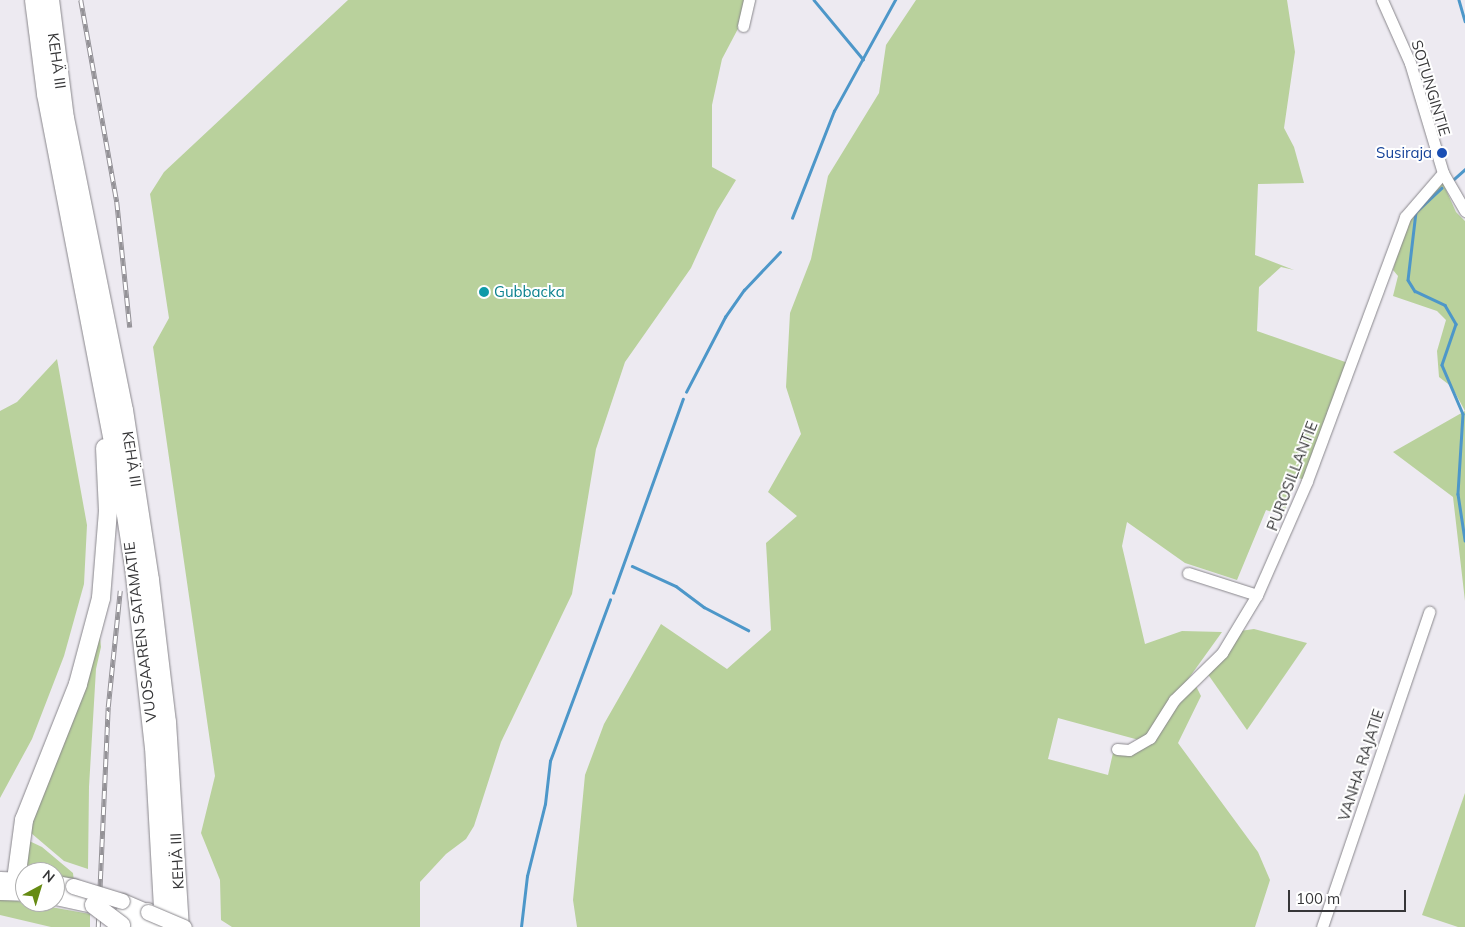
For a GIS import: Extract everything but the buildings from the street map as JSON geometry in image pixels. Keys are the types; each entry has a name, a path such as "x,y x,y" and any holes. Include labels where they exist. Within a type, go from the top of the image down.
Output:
{"highway":[{"name":"KEHÄ III","path":"34,0 60,174 94,339"},
{"name":"KEHÄ III","path":"50,0 65,118 124,410 150,580 167,722 150,922"},
{"path":"19,862 20,837 28,806 75,693 100,598 108,511 102,416 92,361 94,339"},
{"name":"VUOSAAREN SATAMATIE","path":"94,339 121,482 154,747 150,922"},
{"path":"0,868 10,857 20,837"},
{"path":"94,905 150,922"}],"main road":[{"path":"0,892 15,886"},
{"path":"65,889 94,905"},
{"path":"65,895 72,893 150,922"}],"street":[{"path":"744,26 749,0"},
{"name":"SOTUNGINTIE","path":"1382,0 1410,63 1443,173 1465,211"},
{"name":"PUROSILLANTIE","path":"1117,749 1129,750 1150,738 1174,700 1222,653 1257,595 1307,481 1405,217 1443,173"},
{"path":"1188,573 1257,595"},
{"name":"VANHA RAJATIE","path":"1322,927 1429,612"}],"green space":[{"path":"348,0 745,0 741,23 722,59 712,105 712,167 736,180 717,211 691,268 625,362 596,449 572,594 501,742 474,826 466,839 446,854 420,882 420,927 232,927 221,920 220,880 201,833 215,776 153,347 169,318 150,194 164,172"},
{"path":"916,0 1287,0 1295,52 1284,128 1294,147 1304,183 1258,184 1255,255 1294,270 1281,267 1259,287 1257,331 1351,364 1307,481 1296,477 1283,516 1266,510 1237,580 1185,563 1127,522 1122,546 1145,644 1182,631 1222,632 1148,735 1139,740 1058,718 1048,759 1108,775 1113,753 1128,753 1152,741 1194,684 1201,696 1178,743 1258,852 1270,880 1255,927 577,927 573,900 585,775 604,724 661,624 727,669 771,630 766,543 797,516 768,492 801,434 786,387 790,313 811,259 828,176 879,93 886,45"},
{"path":"1439,182 1443,183 1456,212 1465,221 1465,411 1452,387 1439,377 1437,351 1446,320 1437,311 1393,296 1398,276 1393,270 1403,233 1413,213"},
{"path":"57,359 87,525 84,584 64,656 32,739 0,798 0,411 17,402"},
{"path":"1465,411 1465,601 1453,497 1393,452"},
{"path":"99,629 101,647 96,669 89,787 88,869 64,861 31,833 35,807"},
{"path":"1254,629 1307,643 1247,730 1207,673 1240,631"},
{"path":"1465,793 1465,927 1458,927 1422,915"},
{"path":"25,839 42,847 60,862 25,862"},
{"path":"65,866 73,873 74,882 65,881"},
{"path":"0,898 15,901 15,912 65,912 65,910 90,914 90,927 51,927 0,915"}],"waterway":[{"path":"814,0 863,59"},
{"path":"792,218 834,111 895,0"},
{"path":"1459,0 1465,21"},
{"path":"1454,179 1465,169"},
{"path":"1442,188 1416,212 1408,280 1415,291 1445,305 1456,324 1442,365 1463,414 1458,494 1465,540"},
{"path":"686,392 725,317 744,290 780,252"},
{"path":"613,593 683,399"},
{"path":"632,566 676,586 704,607 748,630"},
{"path":"521,927 527,876 545,804 550,761 610,600"}],"railway":[{"path":"81,0 117,202 130,327"},
{"path":"98,927 108,707 120,591"}],"place":[{"name":"Susiraja","path":"1442,153"},
{"name":"Gubbacka","path":"484,292"}]}
